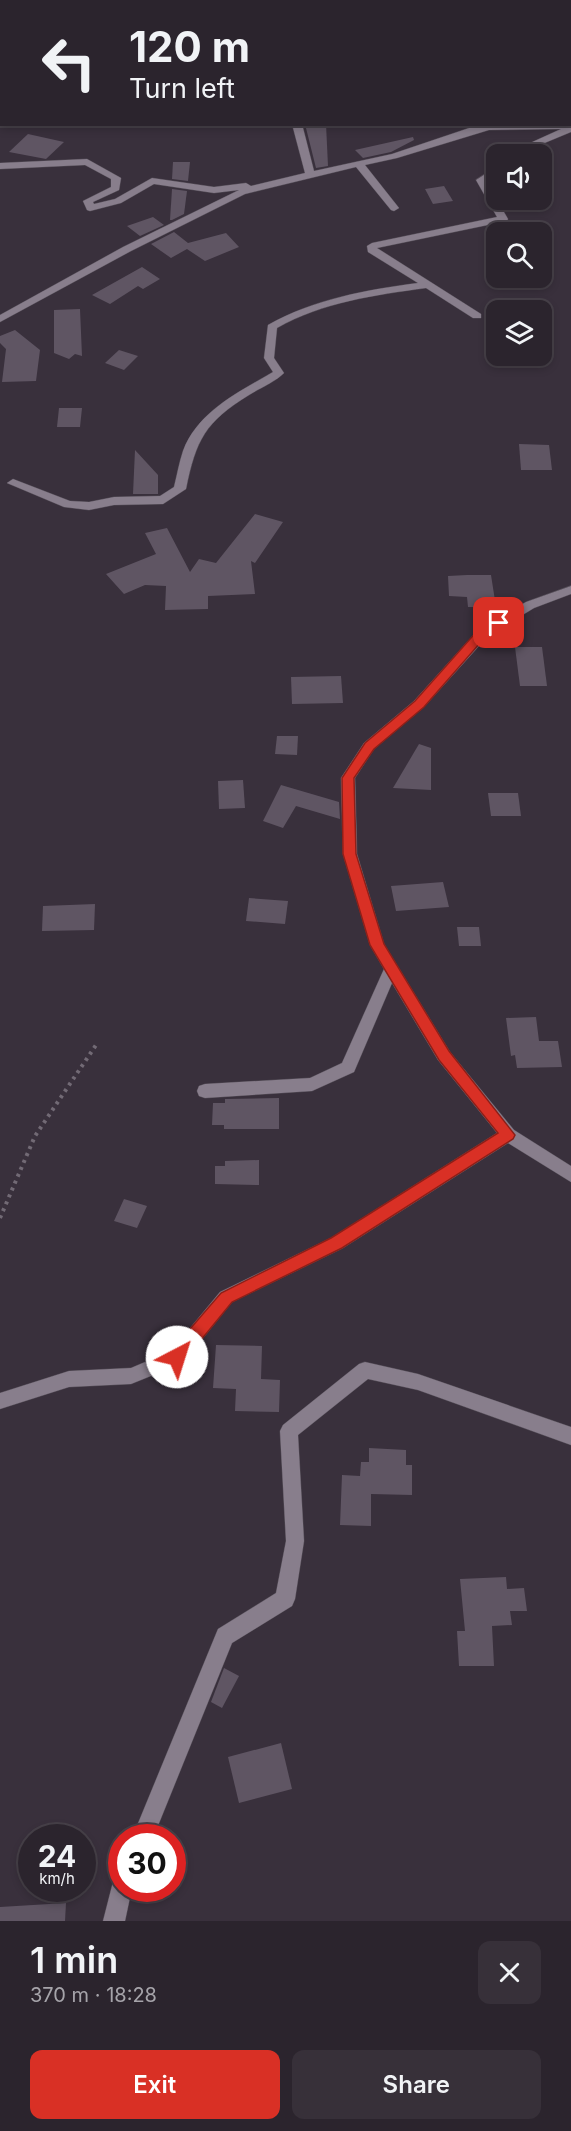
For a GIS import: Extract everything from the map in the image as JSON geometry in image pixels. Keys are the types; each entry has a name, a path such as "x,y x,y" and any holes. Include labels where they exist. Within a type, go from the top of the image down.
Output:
{"street":[{"path":"298,126 310,173"},
{"path":"0,320 127,249 242,192 310,173 394,156 487,126 571,127"},
{"path":"533,144 571,127"},
{"path":"0,166 87,162 116,178 116,188 88,201 90,208 118,201 152,181 214,190 276,182"},
{"path":"358,163 394,208"},
{"path":"486,177 481,180 486,189"},
{"path":"477,316 372,250 372,246 503,219 498,210"},
{"path":"13,483 68,504 89,506 114,501 163,500 180,489 189,448 201,428 235,399 279,373 269,358 272,327 286,318 367,292 429,285"},
{"path":"571,590 530,605 483,633 419,704 369,746 348,778 350,854 377,945 444,1056 508,1135 571,1175"},
{"path":"205,1091 312,1084 348,1067 391,969"},
{"path":"0,1401 69,1379 131,1376 177,1357 226,1298 337,1243 508,1135"},
{"path":"148,1824 225,1636 285,1599 295,1541 289,1431 364,1370 418,1382 571,1436"},
{"path":"114,1921 118,1902"}],"path":[{"path":"0,1218 35,1136 96,1045"}],"building":[{"path":"306,126 326,126 328,166 316,168"},
{"path":"28,134 64,142 46,159 9,152"},
{"path":"413,137 414,140 391,152 363,158 355,150"},
{"path":"173,162 190,162 188,181 172,179"},
{"path":"444,186 453,201 433,204 425,189"},
{"path":"172,189 187,191 184,214 170,220"},
{"path":"153,217 164,225 140,236 127,226"},
{"path":"174,232 188,243 226,233 239,247 205,261 187,249 171,258 151,244"},
{"path":"142,267 160,279 143,289 138,286 110,304 92,295"},
{"path":"80,309 82,356 75,354 69,359 54,353 54,310"},
{"path":"15,330 40,350 36,381 2,382 6,349 0,343 0,336"},
{"path":"119,350 138,356 124,370 105,363"},
{"path":"59,408 82,408 80,427 57,427"},
{"path":"519,444 549,445 552,470 521,470"},
{"path":"135,450 158,475 158,494 133,494"},
{"path":"255,514 283,522 255,563 251,561 255,594 208,596 208,609 165,610 166,586 145,585 124,594 106,574 156,554 145,533 167,528 190,572 199,559 216,563"},
{"path":"491,575 496,607 468,607 467,597 449,596 448,576"},
{"path":"515,647 542,647 547,686 520,686"},
{"path":"341,676 343,703 292,704 291,677"},
{"path":"277,736 298,736 297,755 275,754"},
{"path":"419,744 431,748 431,790 393,788"},
{"path":"243,780 245,808 219,809 218,781"},
{"path":"281,785 339,802 340,819 296,806 283,828 263,821"},
{"path":"488,793 518,793 521,816 491,816"},
{"path":"443,882 449,907 396,911 391,886"},
{"path":"249,898 288,901 285,924 246,921"},
{"path":"95,904 94,930 42,931 43,906"},
{"path":"457,927 479,927 481,946 459,946"},
{"path":"536,1017 539,1041 558,1041 562,1067 517,1068 515,1055 511,1056 506,1018"},
{"path":"279,1098 279,1129 224,1129 224,1125 212,1125 213,1103 225,1103 225,1099"},
{"path":"259,1160 259,1185 215,1184 215,1166 225,1166 225,1161"},
{"path":"124,1199 147,1206 137,1228 114,1221"},
{"path":"216,1345 262,1346 261,1379 280,1380 279,1412 235,1411 236,1389 213,1388"},
{"path":"369,1448 406,1450 406,1465 412,1465 412,1495 371,1494 371,1526 340,1525 342,1475 360,1476 361,1462 369,1462"},
{"path":"506,1577 507,1589 524,1588 527,1611 510,1611 512,1625 492,1626 494,1666 459,1666 457,1631 465,1631 460,1579"},
{"path":"224,1668 239,1676 222,1708 211,1702"},
{"path":"281,1743 292,1789 239,1803 228,1757"},
{"path":"66,1903 65,1921 0,1921 0,1907"}],"route":[{"path":"177,1357 226,1298 337,1243 508,1135 444,1056 377,945 350,854 348,797 348,778 369,746 419,704 483,633 499,623"}]}
